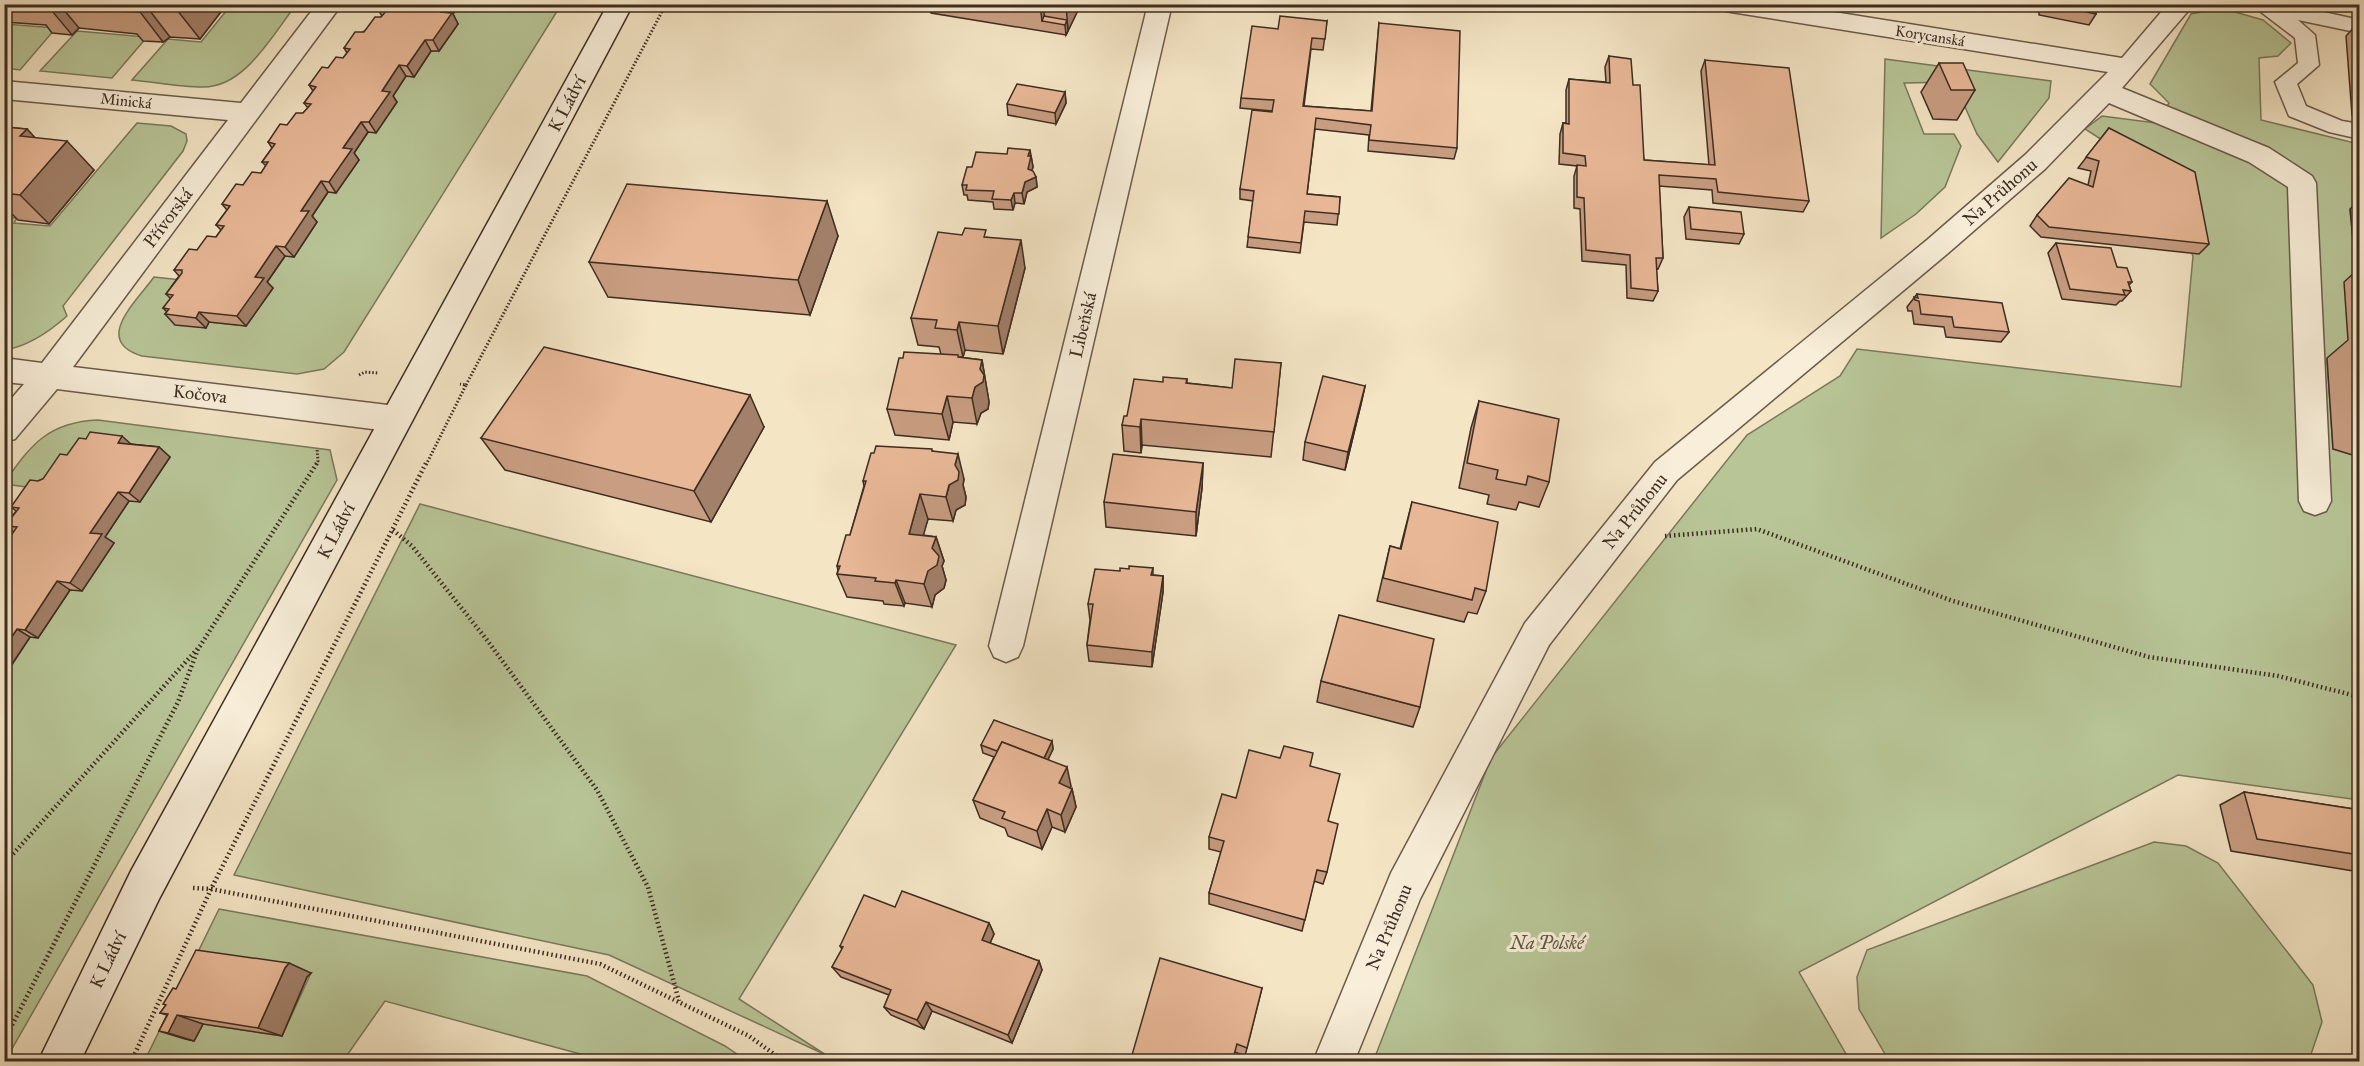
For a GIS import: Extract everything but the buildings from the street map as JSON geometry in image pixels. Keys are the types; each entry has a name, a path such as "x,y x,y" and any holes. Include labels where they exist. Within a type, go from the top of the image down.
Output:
{"street":[{"name":"Přívorská","path":"4,430 50,375 330,4"},
{"name":"K Ládví","path":"58,1062 145,885 621,4"},
{"name":"Libeňská","path":"1006,646 1160,4"},
{"name":"Na Průhonu","path":"1333,1062 1405,887 1537,634 1666,471 1946,239 2035,162 2128,67 2182,4"},
{"name":"Korycanská","path":"1736,5 2128,67"},
{"name":"Minická","path":"4,90 247,113"},
{"path":"2105,91 2259,155 2302,183 2315,501"},
{"name":"Kočova","path":"4,370 396,419"}],"lane":[{"path":"2263,6 2360,27"},
{"path":"2263,6 2305,35 2309,65 2286,82 2297,111 2337,127 2360,132"}],"path":[{"path":"466,385 666,4"},
{"path":"1611,540 1756,529 1953,601 2149,657 2278,676 2360,697"},
{"path":"393,530 412,546 487,640 597,790 648,887 679,1001"},
{"path":"4,1041 178,702 200,646"},
{"path":"145,885 211,889 600,964 749,1035 786,1062"},
{"path":"131,1062 172,970"}],"green space":[{"path":"231,5 296,5 256,58 231,79 217,85 202,87 132,80 168,39 201,42"},
{"path":"459,5 561,5 344,352 324,369 297,374 142,356 127,349 120,341 119,331 122,320 154,277 191,281 205,328 209,322 246,326 272,289 264,287 285,256 294,257 309,221 328,192 336,193 350,159 406,76 414,77 431,51 439,51 458,24 447,23"},
{"name":"Na Polské","path":"2221,8 2263,20 2291,43 2278,56 2259,58 2261,120 2359,144 2359,212 2350,210 2358,286 2350,364 2327,359 2333,449 2356,456 2359,488 2359,800 2178,775 1799,972 1850,1061 1373,1062 1491,758 1747,435 1840,376 1857,349 2181,387 2193,256 2158,176 2085,129 2102,116 2156,123 2169,103 2150,84 2191,14"},
{"path":"4,24 56,28 20,70 5,68"},
{"path":"77,31 147,37 112,78 40,71"},
{"path":"1885,59 2051,81 2049,98 1998,162 1977,134 1954,82 1904,83 1924,134 1954,134 1961,146 1945,187 1916,214 1881,238"},
{"path":"137,123 171,126 186,134 187,141 183,151 63,306 67,316 38,337 5,350 5,217 17,218 14,223 50,226"},
{"path":"98,420 330,450 337,480 5,1061 5,676 30,637 38,638 129,501 5,484 5,482 33,446 43,437 66,425"},
{"path":"420,504 956,645 739,999 826,1055 609,955 234,875"},
{"path":"2154,842 2186,846 2218,863 2313,985 2322,1022 2309,1060 2304,1062 1889,1061 1859,1009 1857,977 1867,950"},
{"path":"219,909 587,976 725,1046 747,1061 606,1061 385,1001 343,1061 145,1060","holes":["311,973 282,1036 203,1024 194,1041 186,1039 188,1017"]}]}
